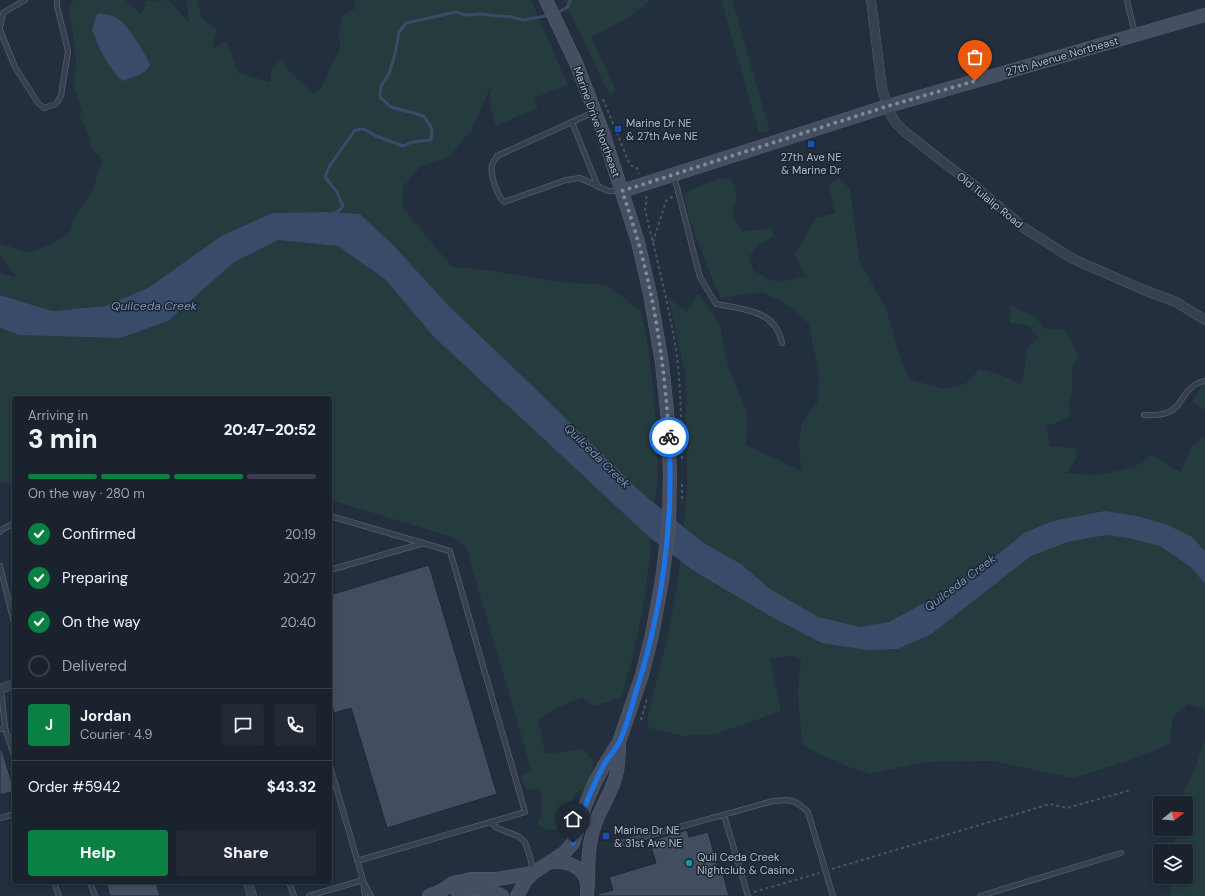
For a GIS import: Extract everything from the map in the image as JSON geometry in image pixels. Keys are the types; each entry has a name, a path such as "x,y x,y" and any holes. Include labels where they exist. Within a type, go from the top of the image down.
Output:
{"main road":[{"name":"Marine Drive Northeast","path":"533,873 565,852 573,843 594,784 619,742 628,717 642,675 652,635 662,580 669,524 670,473 667,411 662,363 650,294 638,242 595,112 576,63 546,0"},
{"name":"27th Avenue Northeast","path":"622,191 888,106 1205,15"},
{"name":"Marine Drive Northeast","path":"588,890 588,863 591,842 596,822 616,778 619,742"},
{"path":"550,862 561,861 574,866 585,877 588,890"},
{"path":"435,893 453,883 471,879 497,879 533,873"},
{"path":"517,896 526,880 533,873"},
{"path":"435,893 472,888 483,889 502,896"}],"street":[{"name":"Old Tulalip Road","path":"871,0 882,89 891,115 904,131 976,186 1024,228 1073,259 1144,290 1176,302 1205,320"},
{"path":"0,688 12,685"},
{"path":"249,884 252,896"}],"lane":[{"path":"25,0 3,13 0,29 15,67 38,103 44,108 56,104 61,96 68,51 57,6 57,0"},
{"path":"1127,0 1135,35"},
{"path":"595,112 497,156 492,164 493,179 500,198 504,202 566,180 580,178 608,191 622,191"},
{"path":"572,122 598,187"},
{"path":"674,174 700,277 716,304 755,311 771,320 781,336 782,343"},
{"path":"1144,414 1158,415 1170,411 1190,389 1205,381"},
{"path":"332,517 450,550 525,812 357,861"},
{"path":"0,532 12,524"},
{"path":"332,569 424,543"},
{"path":"0,566 12,615"},
{"path":"0,688 3,728 12,751"},
{"path":"332,774 363,880 371,896"},
{"path":"619,842 622,843 773,801 788,800 797,802 808,812 833,896"},
{"path":"724,814 747,895"},
{"path":"0,818 12,815"},
{"path":"490,822 497,828 518,836 525,842 530,856 533,873"},
{"path":"980,896 1121,853"},
{"path":"309,896 363,880"},
{"path":"363,880 365,896"},
{"path":"55,884 59,896"},
{"path":"91,884 95,896"},
{"path":"290,884 294,896"}],"path":[{"path":"600,94 630,165 637,168 647,198 645,209 655,254"},
{"path":"653,243 666,201 678,192"},
{"path":"747,895 1050,804 1067,808 1131,790"}],"green space":[{"path":"74,0 125,0 141,14 147,1 166,0 170,2 189,23 187,0 197,0 202,19 217,30 212,49 227,41 238,73 270,82 272,68 282,59 288,70 313,93 320,90 340,48 339,33 343,16 356,8 354,0 531,0 568,85 534,98 538,107 495,127 490,102 491,86 472,129 449,157 421,166 403,187 403,208 452,267 486,270 558,282 607,285 641,311 649,351 656,424 658,483 654,503 448,305 394,246 360,214 327,212 272,213 221,236 148,288 105,306 52,311 0,295 0,272 2,274 16,277 0,256 0,244 30,253 50,245 69,233 74,217 90,196 103,160 92,149 88,133 79,116 82,111 74,87 76,57 73,32 68,10"},
{"path":"564,0 651,0 626,19 591,37 616,90 610,96"},
{"path":"721,0 732,0 770,131 759,133"},
{"path":"717,179 732,179 737,197 732,213 742,232 771,228 774,236 760,244 749,256 753,270 767,279 781,282 805,276 795,254 816,218 836,213 828,185 838,179 850,188 859,260 887,311 902,364 910,379 943,389 965,384 980,369 999,374 1022,385 1028,347 1039,338 1029,325 1010,323 1010,305 1034,316 1045,329 1064,329 1079,356 1072,366 1072,391 1069,401 1070,416 1059,422 1046,426 1050,446 1075,448 1077,457 1066,473 1095,475 1123,470 1140,464 1151,455 1181,472 1191,447 1202,438 1205,438 1205,713 1204,709 1188,704 1173,716 1170,744 1131,760 1073,778 992,761 923,762 870,774 846,766 803,745 798,689 801,661 793,655 770,659 781,711 716,734 683,736 649,728 647,719 670,626 679,572 687,483 685,373 668,297 687,312 698,294 712,312 721,329 728,367 746,409 748,422 746,445 801,471 799,441 802,424 818,401 819,375 809,324 789,306 763,292 720,298 689,219 684,193"},
{"path":"278,240 338,246 386,280 433,336 650,538 650,554 644,602 632,660 621,698 594,706 582,697 561,706 538,719 545,754 582,749 594,761 588,789 576,792 557,830 548,829 537,825 542,812 540,788 526,790 521,776 531,769 466,547 452,537 332,501 332,396 12,396 12,485 0,481 0,328 19,335 168,321 233,263"},
{"path":"1205,385 1205,409 1203,409 1192,402 1201,387"},
{"path":"1205,737 1205,896 1171,896 1171,884 1193,884 1193,844 1174,844 1177,836 1193,836 1193,796 1184,796 1184,790 1194,772"}],"water":[{"path":"97,14 113,16 122,22 131,33 148,60 150,65 145,71 122,81 117,76 104,57 92,30"},
{"name":"Quilceda Creek","path":"327,212 360,214 394,246 448,305 641,492 702,542 741,564 770,589 818,617 860,627 889,622 939,595 991,560 1024,533 1053,521 1105,511 1137,516 1165,524 1191,536 1205,551 1205,584 1191,567 1160,546 1128,538 1106,535 1067,542 1031,556 930,635 897,649 867,650 822,643 775,619 694,571 650,538 433,336 386,280 338,246 278,240 233,263 168,321 120,338 19,335 0,328 0,295 52,311 105,306 148,288 221,236 272,213"}],"building":[{"path":"429,565 497,794 387,828 351,708 334,713 332,706 332,594"},
{"path":"0,750 2,750 12,784 12,792 0,795"},
{"name":"Quil Ceda Creek Nightclub & Casino","path":"687,830 689,837 708,832 719,871 722,870 729,896 599,896 598,894 613,890 609,877 656,863 649,841"},
{"path":"107,884 157,884 160,896 110,896"}],"waterway":[{"path":"555,14 568,7 570,0"},
{"path":"332,214 338,212 343,206 337,192 325,177 329,167 355,130 364,129 376,136 403,146 412,142 431,140 432,129 424,116 391,107 380,97 381,86 389,74 395,54 399,32 406,23 456,12 465,15 480,14 511,17 524,20 550,15"}],"way so far":[{"path":"669,437 662,363 657,330 638,242 622,191 888,106 975,81"}],"place":[{"name":"Marine Dr NE & 27th Ave NE","path":"618,129"},
{"name":"27th Ave NE & Marine Dr","path":"811,144"},
{"name":"Marine Dr NE & 31st Ave NE","path":"606,836"},
{"name":"Quil Ceda Creek Nightclub & Casino","path":"689,863"}],"route":[{"path":"573,843 594,784 619,742 642,675 652,635 662,580 669,524 669,437"}]}
